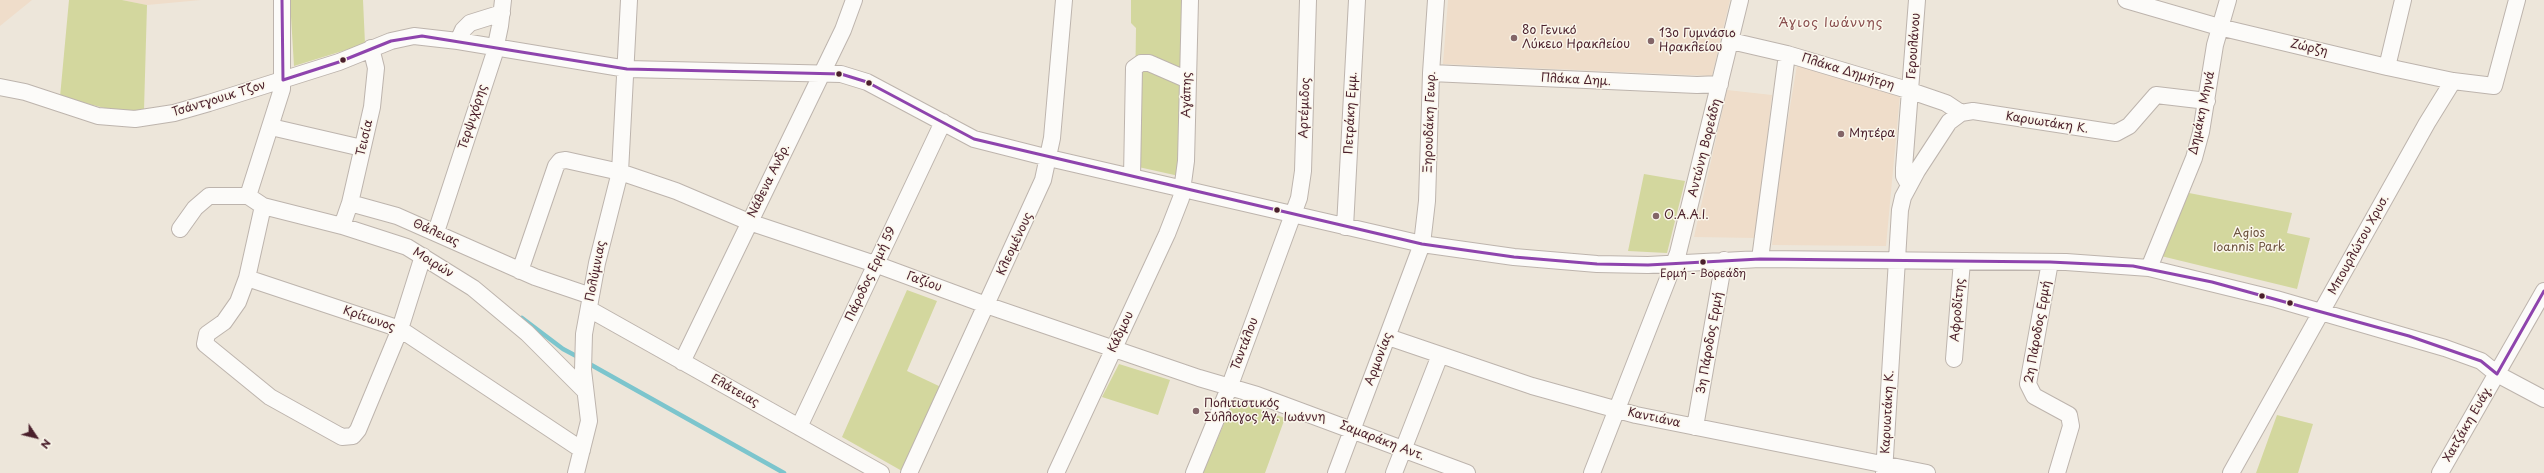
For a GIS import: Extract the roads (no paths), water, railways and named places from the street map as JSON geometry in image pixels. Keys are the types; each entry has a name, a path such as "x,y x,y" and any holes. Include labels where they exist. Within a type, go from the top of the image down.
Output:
{"street":[{"path":"180,229 195,208 209,196 248,196 280,100 283,80 282,0"},
{"name":"Πολύμνιας","path":"576,473 589,421 584,390 583,346 590,303 620,172 627,69 628,0"},
{"name":"Νάθενα Ανδρ.","path":"682,362 843,30 854,0"},
{"name":"Κλεομένους","path":"909,473 1036,198 1049,158 1064,0"},
{"name":"Αγάπης","path":"1183,189 1186,161 1190,0"},
{"name":"Αρτέμιδος","path":"1294,215 1303,171 1308,0"},
{"name":"Πετράκη Εμμ.","path":"1345,227 1357,0"},
{"name":"Ξηρουδάκη Γεωρ.","path":"1422,244 1427,201 1431,73 1436,0"},
{"name":"Αντώνη Βορεάδη","path":"1592,473 1675,262 1740,0"},
{"name":"Γερουλάνου","path":"1911,91 1917,0"},
{"name":"Ζώρζη","path":"2126,0 2219,27 2387,67 2453,81 2494,86 2517,0"},
{"name":"Δημάκη Μηνά","path":"2149,268 2194,158 2207,101 2219,27 2228,0"},
{"path":"2387,67 2403,0"},
{"path":"458,41 463,30 470,23 502,7"},
{"name":"Τερψιχόρης","path":"436,232 496,47 502,7"},
{"name":"Τσάντγουικ Τζον","path":"0,87 25,92 88,114 126,119 174,113 283,80 339,62 371,48 414,36 458,41 627,69 841,74 867,82 974,138 1049,158 1422,244 1494,255 1579,263 1648,265 1675,262 1760,259 2050,262 2149,268 2212,282 2322,311 2408,336 2481,361 2496,374 2544,399"},
{"name":"Πλάκα Δημήτρη","path":"1731,40 1787,54 1911,91 1952,105 1961,113"},
{"name":"Τεισία","path":"342,226 350,203 372,107 376,63 371,48"},
{"path":"1760,259 1787,54"},
{"path":"1132,177 1132,74 1137,65 1149,63 1188,80"},
{"name":"Πλάκα Δημ.","path":"1431,73 1697,85 1720,84"},
{"name":"Μπουρλώτου Χρυσ.","path":"2230,473 2427,123 2453,81"},
{"path":"1909,185 1904,168 1911,91"},
{"name":"Καρυωτάκη Κ.","path":"1885,469 1900,210 1909,185 1952,118 1961,113 1972,112 2111,133 2121,131 2129,126 2156,95 2207,101"},
{"name":"Πάροδος Ερμή 59","path":"799,427 943,122"},
{"path":"271,127 362,148"},
{"path":"520,271 556,166 560,161 566,160 620,172"},
{"name":"Γαζίου","path":"620,172 676,191 749,222 875,264 986,305 1229,388"},
{"name":"Κάδμου","path":"1056,473 1166,234 1183,189"},
{"name":"Μοιρών","path":"248,196 263,206 342,226 407,247 423,256 479,293 527,333 584,390"},
{"name":"Θάλειας","path":"350,203 384,212 436,232 590,303"},
{"path":"263,206 247,278 230,316 205,337 207,348 270,397 342,437 353,436 358,430 400,329 423,256"},
{"name":"Ταντάλου","path":"1194,473 1229,388 1294,215"},
{"name":"Αρμονίας","path":"1336,473 1422,244"},
{"name":"3η Πάροδος Ερμή","path":"1695,427 1724,260"},
{"name":"Αφροδίτης","path":"1954,359 1962,261"},
{"name":"2η Πάροδος Ερμή","path":"2050,262 2028,384 2034,396 2069,415 2071,426 2058,473"},
{"name":"Κρίτωνος","path":"247,278 400,329 582,450"},
{"name":"Χατζάκη Ευάγ.","path":"2440,473 2544,291"},
{"name":"Ελάτειας","path":"590,303 682,362 881,473"},
{"name":"Καντιάνα","path":"1388,337 1532,386 1618,410 1885,469 1927,473"},
{"path":"1394,473 1440,355"},
{"name":"Σαμαράκη Αντ.","path":"1229,388 1257,395 1467,473"}],"waterway":[{"path":"522,318 563,349 580,358"},
{"path":"586,362 784,473"}],"place":[{"name":"8ο Γενικό Λύκειο Ηρακλείου","path":"1514,38"},
{"name":"13o Γυμνάσιο Ηρακλείου","path":"1651,41"},
{"name":"Μητέρα","path":"1841,134"},
{"name":"Ο.Α.Α.Ι.","path":"1656,216"},
{"name":"Ερμή - Βορεάδη","path":"1703,262"},
{"name":"Πολιτιστικός Σύλλογος Άγ. Ιωάννη","path":"1196,411"}],"district":[{"name":"Άγιος Ιωάννης","path":"1831,23"}],"park label":[{"name":"Agios Ioannis Park","path":"2249,241"}]}
